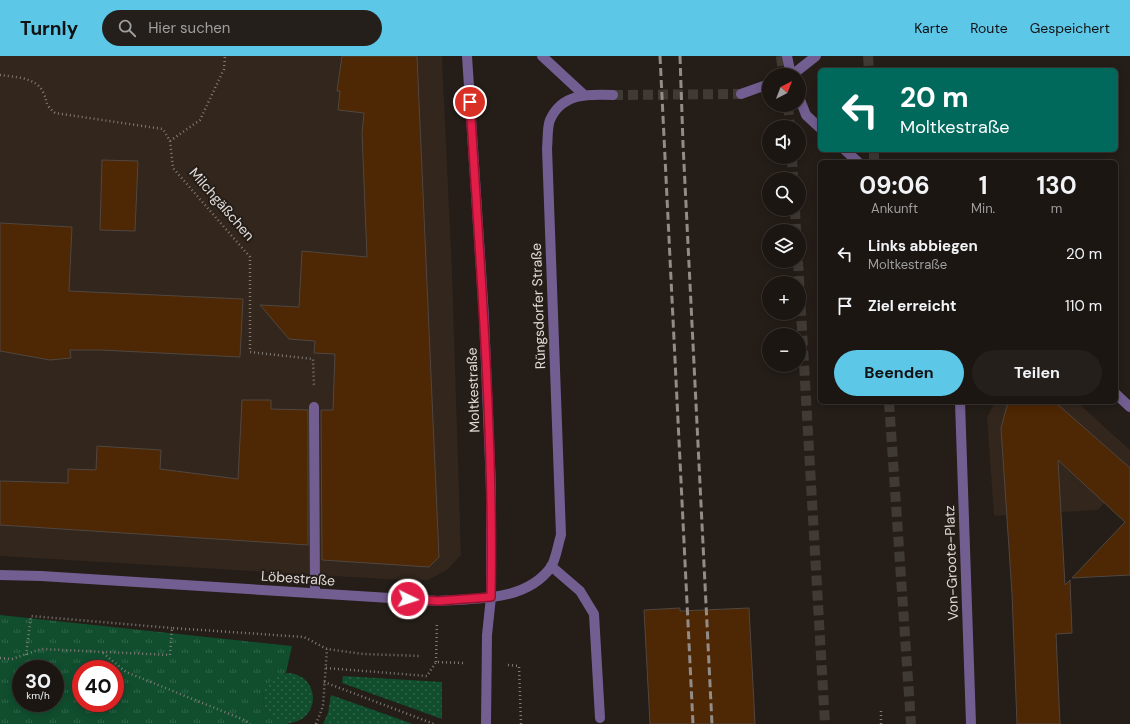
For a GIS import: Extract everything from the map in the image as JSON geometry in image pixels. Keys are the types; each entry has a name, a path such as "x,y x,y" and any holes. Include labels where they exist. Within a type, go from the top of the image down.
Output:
{"street":[{"name":"Moltkestraße","path":"467,56 484,317 491,487 491,597 486,663 486,724"},
{"path":"542,56 583,94"},
{"path":"787,56 790,68"},
{"path":"800,68 816,56"},
{"path":"741,94 762,86"},
{"name":"Rüngsdorfer Straße","path":"561,535 547,148 550,120 562,104 583,94 613,95"},
{"path":"805,112 818,126"},
{"path":"847,152 856,160"},
{"path":"1118,396 1130,407"},
{"name":"Von-Groote-Platz","path":"960,404 971,724"},
{"path":"314,407 315,593"},
{"name":"Löbestraße","path":"0,575 41,576 438,601 491,597 517,592 536,581 551,566 561,535"},
{"path":"551,566 580,591 594,614 600,718"}],"path":[{"path":"0,75 34,82 42,91 46,106 54,113 163,130 170,141 200,120 224,69 225,56"},
{"name":"Milchgäßchen","path":"170,141 173,168 250,257 250,352 313,359 314,407"},
{"path":"326,668 427,676 436,662 438,601"},
{"path":"26,655 31,616 304,637 327,649 363,654 421,656"},
{"path":"0,658 12,659 41,649 170,655 172,628"},
{"path":"316,724 323,706 327,649"},
{"path":"102,653 126,672 242,719 250,724"},
{"path":"436,662 486,663 519,666 521,724"},
{"path":"324,682 434,724"},
{"path":"881,708 881,724"}],"shaded area":[{"path":"0,56 442,56 452,272 461,555 447,570 428,580 385,579 0,556"},
{"path":"994,404 1079,404 1130,450 1130,475 1098,510 994,516 987,417"}],"green space":[{"path":"0,615 292,646 286,673 280,675 269,683 263,695 265,708 269,714 290,724 0,724"},
{"path":"288,673 297,675 306,680 311,689 313,698 311,707 306,716 297,721 288,723 279,721 270,716 265,707 263,698 265,689 270,680 279,675"},
{"path":"343,676 442,682 442,719 342,683"},
{"path":"331,695 413,724 323,724 328,713"}],"building":[{"path":"342,56 417,56 439,557 429,567 322,560 321,410 333,410 335,354 314,353 315,341 289,339 260,305 299,307 302,251 367,257 362,133 364,113 338,110 340,91 337,91"},
{"path":"102,160 138,161 135,231 100,230"},
{"path":"0,223 72,227 69,291 243,299 240,357 101,350 70,350 71,358 50,360 0,351"},
{"path":"242,400 271,400 271,409 308,410 308,545 0,525 0,481 68,483 68,469 96,470 97,446 161,450 160,469 238,479"},
{"path":"1007,404 1057,404 1130,468 1130,575 1072,578 1125,522 1058,460 1065,585 1070,580 1072,633 1056,634 1060,724 1017,724 1012,594 1001,428"},
{"path":"680,608 680,611 749,608 755,724 650,724 644,610"}],"tunnel":[{"path":"781,56 782,68"},
{"path":"868,56 869,68"},
{"path":"613,95 741,94"},
{"path":"789,112 789,120"},
{"path":"874,152 874,160"},
{"path":"792,164 793,172"},
{"path":"795,216 796,224"},
{"path":"798,268 825,724"},
{"path":"889,404 911,724"}],"railway":[{"path":"660,56 693,724"},
{"path":"680,56 683,144 712,724"}],"route":[{"path":"408,599 438,601 491,597 491,487 484,333 470,102"}]}
